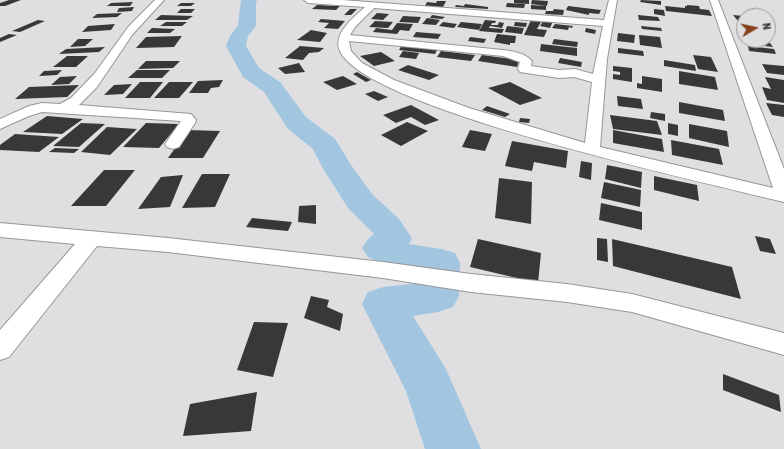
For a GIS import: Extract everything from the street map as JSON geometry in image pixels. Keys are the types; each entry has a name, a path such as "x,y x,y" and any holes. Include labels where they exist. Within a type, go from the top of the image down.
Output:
{"street":[{"path":"64,108 88,91 101,75 126,37 160,0"},
{"path":"308,0 608,24"},
{"path":"592,150 601,59 613,0"},
{"path":"714,0 784,192"},
{"path":"372,5 356,19 347,31 343,43 345,51 359,67 384,81 502,125 592,150 784,196"},
{"path":"345,38 450,47 508,54 526,61 524,69 559,74 575,73 599,80"},
{"path":"0,125 26,112 41,108 64,108 186,117 189,120 188,123 173,144"},
{"path":"0,230 168,245 383,270 471,283 567,293 632,303 784,344"},
{"path":"0,350 91,239"}],"building":[{"path":"9,0 21,0 5,6 0,6 0,3"},
{"path":"514,0 529,0 529,4 514,3"},
{"path":"532,0 548,1 547,6 531,4"},
{"path":"641,0 661,1 661,5 640,2"},
{"path":"437,1 446,1 443,7 425,6 427,2 436,3"},
{"path":"133,2 130,6 107,6 111,3"},
{"path":"181,3 195,3 191,6 177,6"},
{"path":"507,3 525,4 524,8 506,7"},
{"path":"465,4 488,7 488,9 455,7 456,5 464,6"},
{"path":"317,5 340,6 336,10 312,9"},
{"path":"531,5 546,6 546,10 531,9"},
{"path":"687,5 699,6 700,9 709,10 712,16 666,11 665,6 685,8"},
{"path":"568,6 601,10 599,14 589,13 589,15 566,10"},
{"path":"134,7 132,11 117,12 119,8"},
{"path":"181,9 195,9 191,13 177,13"},
{"path":"350,9 357,9 351,15 344,15"},
{"path":"554,9 564,10 563,15 545,14 546,11 553,11"},
{"path":"654,9 664,10 665,16 654,14"},
{"path":"122,13 117,17 92,18 97,14"},
{"path":"377,13 389,14 383,20 371,19"},
{"path":"161,15 193,16 187,20 155,20"},
{"path":"432,15 445,17 442,19 430,18"},
{"path":"638,15 658,17 660,21 639,20"},
{"path":"403,16 421,17 418,23 399,22"},
{"path":"427,18 440,20 436,25 422,24"},
{"path":"321,19 345,21 338,29 324,28 329,23 318,22"},
{"path":"38,20 45,21 20,32 12,31"},
{"path":"485,20 496,21 491,25 498,25 499,22 504,23 502,28 490,26 489,28 504,29 502,33 479,31"},
{"path":"531,20 541,22 537,29 547,30 544,37 524,35"},
{"path":"544,20 553,21 550,28 540,26"},
{"path":"375,21 393,22 388,28 369,27"},
{"path":"166,22 187,22 182,26 160,26"},
{"path":"443,22 457,24 454,28 439,26"},
{"path":"461,22 482,24 479,30 457,27"},
{"path":"515,22 527,23 526,27 514,26"},
{"path":"397,23 413,24 409,31 400,30 397,34 373,32 376,28 392,30"},
{"path":"115,24 111,30 82,32 88,26"},
{"path":"555,24 573,26 572,28 569,27 568,30 552,28"},
{"path":"507,26 524,28 522,34 505,32"},
{"path":"641,26 661,28 662,31 642,29"},
{"path":"152,28 175,29 170,33 147,33"},
{"path":"586,28 596,30 595,34 585,32"},
{"path":"311,30 327,33 320,42 297,40"},
{"path":"416,32 441,34 438,39 413,37"},
{"path":"618,33 635,35 634,43 617,41"},
{"path":"9,34 17,35 0,42 0,38"},
{"path":"497,34 516,36 515,43 510,43 510,45 494,42"},
{"path":"639,35 660,37 662,48 640,45"},
{"path":"182,36 174,47 136,48 146,37"},
{"path":"470,37 486,39 484,43 468,41"},
{"path":"78,39 93,39 85,46 70,47"},
{"path":"554,39 578,42 577,47 552,44"},
{"path":"541,44 577,48 577,56 540,51"},
{"path":"402,45 438,48 435,54 399,50"},
{"path":"300,46 324,48 319,52 309,53 303,60 285,58"},
{"path":"105,47 99,52 59,54 66,49"},
{"path":"618,48 643,51 644,56 618,53"},
{"path":"748,48 765,48 774,49 776,54 749,51"},
{"path":"403,51 419,53 416,59 399,57"},
{"path":"441,51 475,55 471,61 437,57"},
{"path":"381,52 395,61 374,66 360,56"},
{"path":"482,55 519,60 517,67 478,61"},
{"path":"693,55 711,57 718,72 698,69"},
{"path":"67,56 88,56 76,67 53,67"},
{"path":"560,58 582,62 581,67 558,63"},
{"path":"664,60 695,65 696,71 664,66"},
{"path":"146,61 180,61 173,68 138,69"},
{"path":"299,63 305,72 285,74 278,68"},
{"path":"762,64 784,66 784,75 767,73"},
{"path":"408,65 439,75 429,80 398,70"},
{"path":"613,66 632,68 632,82 613,79 613,74 620,75 620,72 613,71"},
{"path":"62,70 57,75 39,76 44,71"},
{"path":"137,70 170,70 162,78 128,78"},
{"path":"679,71 715,77 718,90 679,84"},
{"path":"357,72 371,80 366,82 353,74"},
{"path":"77,76 69,84 51,85 60,77"},
{"path":"343,76 357,84 337,90 323,82"},
{"path":"642,76 662,79 662,92 637,88 637,83 642,84"},
{"path":"765,77 784,80 784,103 767,100 762,87 771,89"},
{"path":"223,80 219,87 211,88 208,93 189,93 198,81"},
{"path":"140,82 163,82 150,98 125,98"},
{"path":"169,82 193,82 179,98 154,98"},
{"path":"510,82 542,98 520,105 488,88"},
{"path":"132,84 123,94 104,95 114,85"},
{"path":"79,85 67,97 15,99 29,87"},
{"path":"374,91 388,97 378,101 365,94"},
{"path":"617,96 641,99 643,109 618,106"},
{"path":"679,102 723,110 725,121 679,113"},
{"path":"766,103 784,105 784,117 772,115"},
{"path":"411,105 439,120 425,125 411,117 396,123 383,115"},
{"path":"487,106 510,114 505,117 482,110"},
{"path":"651,112 665,114 665,121 650,118"},
{"path":"610,115 657,121 662,135 613,129"},
{"path":"47,116 83,119 62,134 23,132"},
{"path":"520,118 530,119 529,123 519,122"},
{"path":"407,122 428,131 401,146 381,135"},
{"path":"81,123 105,124 79,147 53,146"},
{"path":"146,123 179,124 159,148 123,147"},
{"path":"668,123 678,125 678,136 668,134"},
{"path":"689,124 727,131 729,147 689,138"},
{"path":"107,127 137,129 110,155 81,152"},
{"path":"188,130 220,131 203,158 168,158"},
{"path":"470,130 492,134 485,151 462,147"},
{"path":"613,130 662,139 664,152 613,143"},
{"path":"15,134 59,137 39,152 0,150 0,145"},
{"path":"671,140 719,149 723,165 672,155"},
{"path":"512,141 568,151 566,168 534,162 532,171 505,166"},
{"path":"55,148 79,149 74,153 49,152"},
{"path":"581,161 592,163 591,180 579,177"},
{"path":"607,165 642,172 641,188 605,179"},
{"path":"104,170 135,170 106,206 71,206"},
{"path":"202,174 230,174 215,207 182,208"},
{"path":"183,175 170,207 138,209 161,177"},
{"path":"654,176 697,185 699,201 654,190"},
{"path":"499,178 532,182 531,224 495,218"},
{"path":"604,182 641,190 640,207 601,198"},
{"path":"601,203 642,212 642,230 599,220"},
{"path":"316,205 316,224 298,222 299,206"},
{"path":"252,218 292,222 288,231 246,227"},
{"path":"755,236 770,239 776,254 760,251"},
{"path":"597,238 607,239 608,262 597,260"},
{"path":"478,239 541,253 538,283 470,267"},
{"path":"612,239 732,267 741,299 613,266"},
{"path":"311,296 329,300 327,307 343,314 340,331 304,318"},
{"path":"254,322 288,323 273,377 237,370"},
{"path":"723,374 779,395 781,412 723,390"},
{"path":"257,392 251,431 183,436 190,404"}],"waterway":[{"path":"250,0 248,1 247,26 239,36 236,46 251,72 272,87 297,123 325,145 337,167 360,201 387,227 394,238 381,248 397,255 441,263 438,296 383,304 429,385 453,449"}]}
